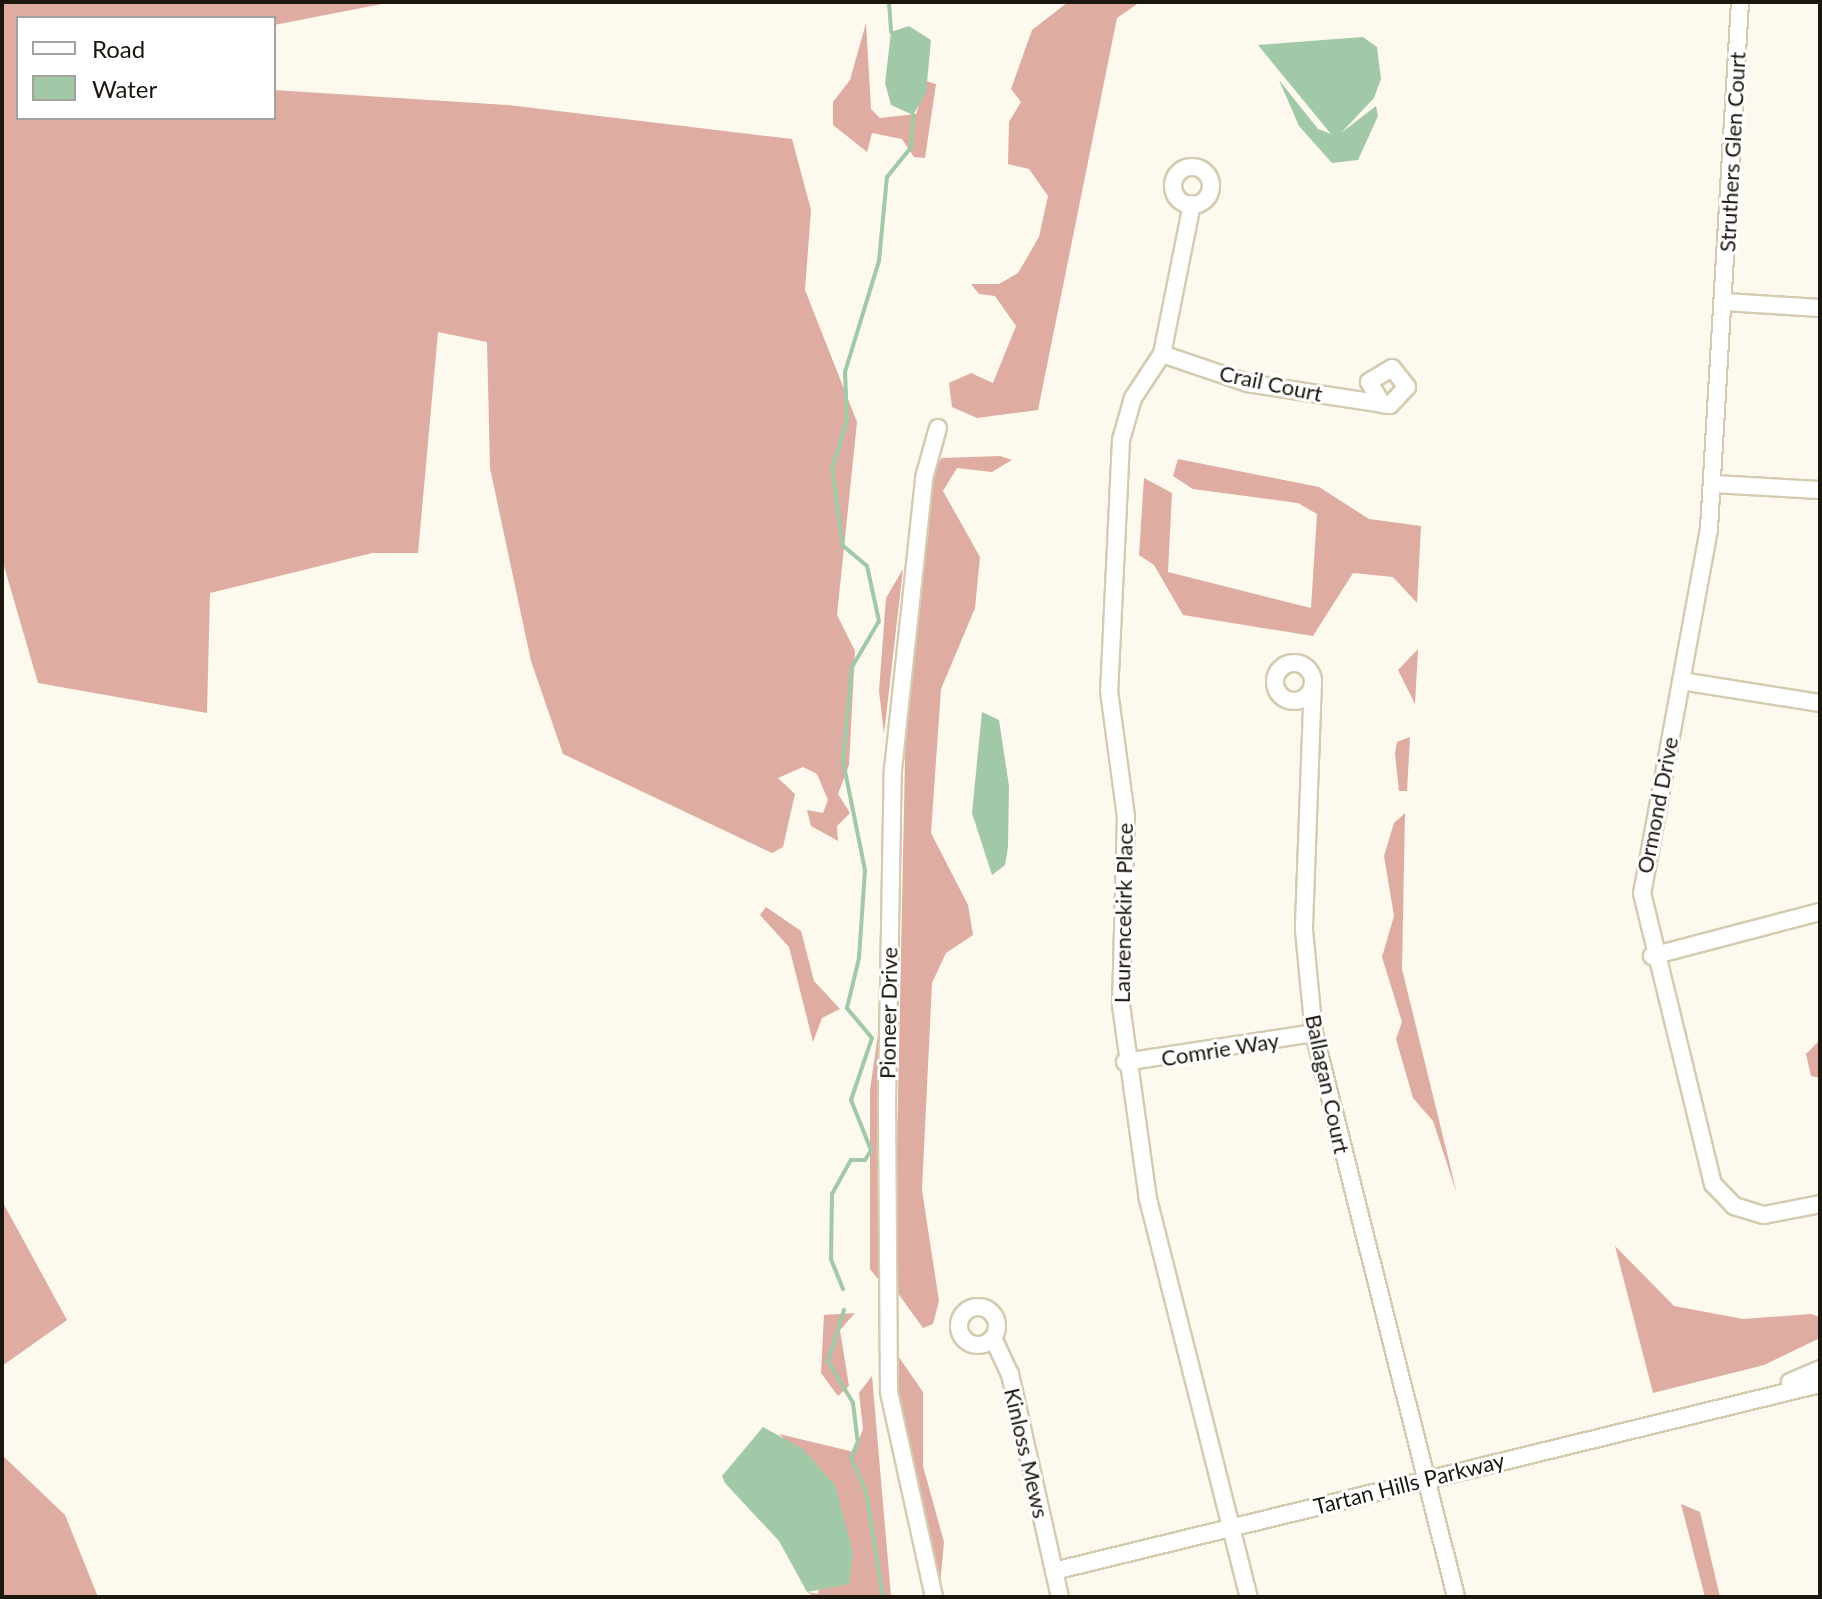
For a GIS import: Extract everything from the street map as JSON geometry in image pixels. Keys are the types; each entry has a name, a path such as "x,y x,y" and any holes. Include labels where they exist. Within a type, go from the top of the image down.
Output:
{"street":[{"name":"Struthers Glen Court","path":"1725,302 1740,2"},
{"name":"Laurencekirk Place","path":"1192,204 1162,354 1133,398 1120,460 1109,691 1126,816 1125,1062 1148,1199 1249,1597"},
{"path":"1725,302 1820,308"},
{"name":"Ormond Drive","path":"1725,302 1713,484 1681,681 1643,870 1652,956 1713,1184 1734,1206 1764,1215 1820,1204"},
{"name":"Crail Court","path":"1162,354 1247,383 1382,404"},
{"name":"Pioneer Drive","path":"934,1597 889,1392 887,1100 893,770 924,478 938,428"},
{"path":"1713,484 1820,490"},
{"name":"Ballagan Court","path":"1313,680 1304,930 1314,1033 1456,1597"},
{"path":"1681,681 1820,703"},
{"path":"1652,956 1820,912"},
{"name":"Comrie Way","path":"1125,1062 1314,1033"},
{"name":"Kinloss Mews","path":"993,1338 1010,1374 1060,1597"},
{"name":"Tartan Hills Parkway","path":"1763,1393 1820,1369"},
{"name":"Tartan Hills Parkway","path":"1054,1571 1763,1393 1820,1384"}],"shaded area":[{"path":"2,2 392,2 276,25 276,16 16,16 16,120 276,120 276,90 507,105 792,139 811,210 805,290 857,422 837,615 855,651 849,765 838,794 850,813 837,826 838,841 811,826 807,810 823,813 828,800 817,774 803,767 778,778 795,794 783,847 772,853 563,754 531,661 490,468 487,342 438,332 418,553 372,553 210,593 207,713 38,683 2,559"},
{"path":"1068,2 1140,2 1117,18 1038,410 977,418 952,407 949,383 971,373 993,383 1016,326 995,296 979,294 971,284 999,284 1018,273 1039,237 1048,196 1029,169 1008,164 1009,122 1021,102 1011,89 1032,30"},
{"path":"866,23 871,109 880,118 916,114 926,81 936,84 925,158 914,157 902,139 872,133 867,152 833,125 833,102 850,80"},
{"path":"1000,456 1012,460 992,472 957,468 943,491 980,557 975,608 941,689 931,833 968,905 973,935 946,953 932,983 922,1190 939,1301 933,1324 923,1328 897,1292 895,1245 906,711 933,469 942,458"},
{"path":"1178,459 1319,487 1369,519 1421,526 1417,603 1393,577 1353,573 1313,636 1183,615 1154,565 1139,555 1144,478 1172,493 1168,572 1311,608 1317,514 1298,503 1193,489 1173,476"},
{"path":"903,569 884,734 879,691 886,598"},
{"path":"1418,649 1415,704 1398,670"},
{"path":"1410,737 1407,791 1399,791 1395,753 1397,742"},
{"path":"1405,813 1402,969 1457,1194 1433,1121 1413,1098 1396,1039 1402,1022 1382,957 1394,916 1384,856 1394,823"},
{"path":"766,907 801,931 814,981 840,1009 822,1018 813,1042 789,947 760,915"},
{"path":"878,1034 878,1279 870,1269 870,1090"},
{"path":"1820,1040 1820,1078 1811,1076 1806,1054"},
{"path":"2,1201 67,1320 2,1366"},
{"path":"1615,1246 1674,1306 1743,1319 1811,1314 1820,1317 1820,1338 1764,1365 1653,1393"},
{"path":"855,1313 840,1330 849,1386 838,1396 821,1373 824,1315"},
{"path":"896,1353 923,1392 923,1466 944,1542 939,1596 895,1383"},
{"path":"872,1376 891,1596 815,1597 807,1592 818,1594 835,1485 779,1434 854,1452 863,1429 859,1393"},
{"path":"2,1455 65,1515 98,1597 2,1597"},
{"path":"1681,1504 1700,1512 1720,1597 1705,1597"}],"water":[{"path":"909,26 931,40 926,93 913,115 891,105 885,83 891,32"},
{"path":"1363,37 1377,47 1381,79 1374,98 1341,133 1376,106 1378,116 1358,160 1332,163 1299,126 1279,80 1318,129 1331,134 1258,45"},
{"path":"982,712 999,720 1009,786 1005,865 992,875 972,813"},
{"path":"763,1427 803,1449 835,1485 853,1552 849,1584 807,1592 779,1541 725,1483 722,1476"}],"waterway":[{"path":"889,2 891,32"},
{"path":"843,1289 831,1259 832,1194 851,1160 865,1160 871,1150 851,1100 872,1038 847,1008 859,958 865,870 843,761 852,667 879,621 867,566 843,546 832,469 847,420 845,372 879,261 887,177 911,147 913,115"},
{"path":"844,1310 828,1361 853,1403 858,1441 851,1458 866,1492 883,1597"}]}
